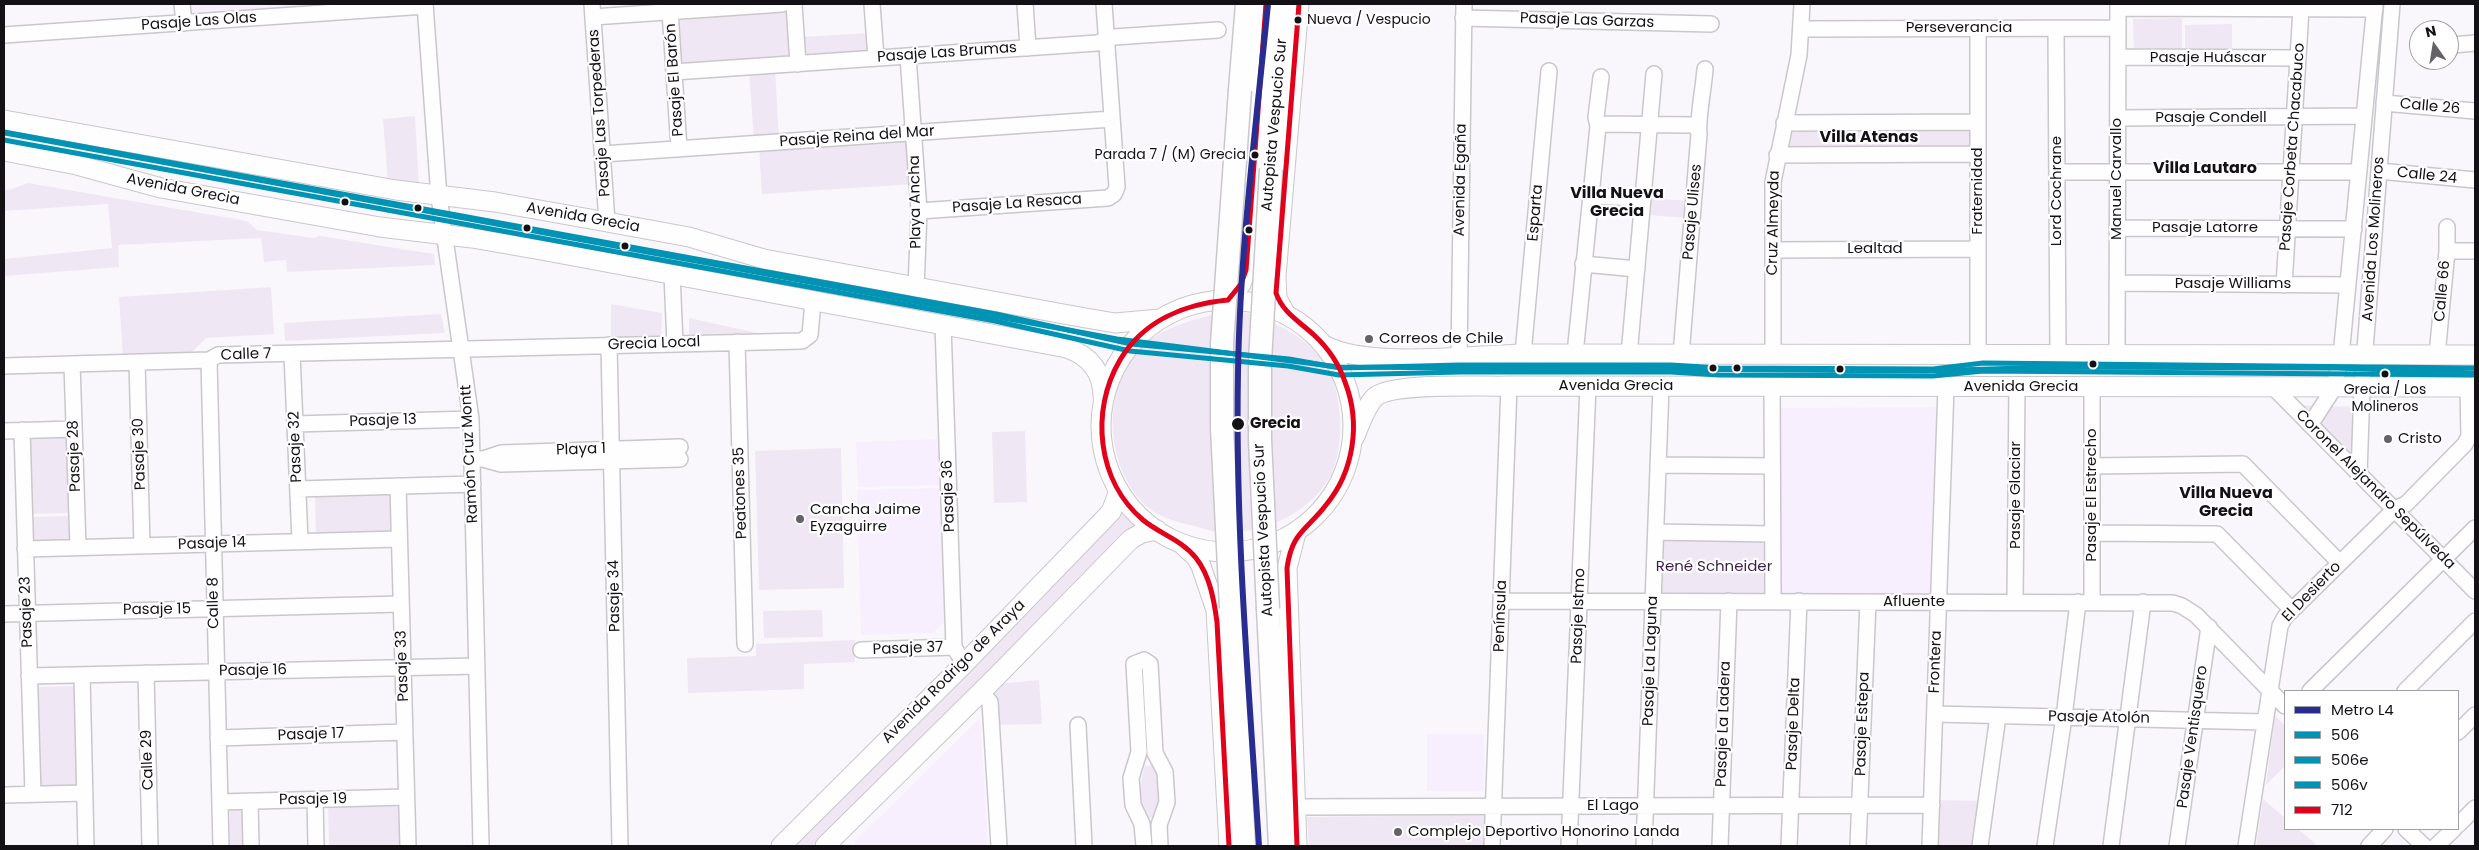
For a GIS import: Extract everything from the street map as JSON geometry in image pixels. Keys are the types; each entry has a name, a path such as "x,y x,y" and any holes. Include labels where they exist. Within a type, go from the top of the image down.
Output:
{"highway":[{"path":"1244,846 1222,428 1222,344 1247,4"},
{"name":"Autopista Vespucio Sur","path":"1280,846 1260,450 1260,371 1263,283 1271,169 1286,4"}],"main road":[{"path":"1228,300 1242,284 1246,270 1266,4"},
{"path":"1286,315 1277,298 1276,276 1299,4"},
{"name":"Avenida Grecia","path":"4,120 439,197 495,202 688,237 764,259 916,289 1115,323 1160,319"},
{"name":"Avenida Grecia","path":"4,151 78,165 161,188 380,227 532,248 1072,350 1084,357 1096,369 1102,380 1103,397"},
{"path":"1182,546 1211,552 1241,553 1270,546 1296,533 1319,514 1340,484 1347,468 1354,438 1354,415 1349,392 1340,368 1313,333 1286,315 1258,304 1228,300 1186,307 1160,319 1140,335 1122,354 1111,375 1103,397 1100,418 1102,441 1108,467 1119,491 1135,513 1196,557 1201,566 1216,610 1229,846"},
{"name":"Avenida Grecia","path":"1324,345 1343,354 1356,356 1414,358 1523,354 2475,355"},
{"name":"Avenida Grecia","path":"1354,438 1371,402 1382,393 1390,390 1509,386 2472,387"},
{"name":"Avenida Rodrigo de Araya","path":"780,846 964,664 1111,512 1117,502 1119,491"},
{"path":"831,844 1131,539 1142,533 1157,530"},
{"path":"1296,533 1286,568 1297,846"}],"street":[{"path":"182,4 184,23"},
{"path":"593,10 670,11 782,4"},
{"path":"794,4 798,64"},
{"path":"872,4 876,58"},
{"path":"1025,4 1028,48"},
{"path":"1104,4 1112,119"},
{"name":"Cruz Almeyda","path":"1773,355 1772,188 1777,155 1799,55 1802,4"},
{"name":"Avenida Los Molineros","path":"2359,474 2362,388 2392,4"},
{"name":"Pasaje Las Olas","path":"4,36 425,5"},
{"name":"Ramón Cruz Montt","path":"425,5 443,235 478,459 473,484 481,846"},
{"path":"2118,6 2302,8 2375,6"},
{"name":"Manuel Carvallo","path":"2117,354 2118,6"},
{"name":"Avenida Los Molineros","path":"2310,424 2334,388 2342,356 2375,6"},
{"name":"Pasaje Corbeta Chacabuco","path":"2284,285 2302,8"},
{"name":"Pasaje Las Torpederas","path":"593,10 607,222"},
{"name":"Pasaje El Barón","path":"670,11 679,149"},
{"name":"Pasaje Las Garzas","path":"1464,11 1711,24"},
{"name":"Avenida Egaña","path":"1459,356 1464,11"},
{"name":"Fraternidad","path":"1978,28 1978,354"},
{"name":"Lord Cochrane","path":"2056,28 2058,354"},
{"name":"Perseverancia","path":"1801,29 2118,28"},
{"name":"Pasaje Las Brumas","path":"674,72 1097,43 1114,37 1218,30"},
{"path":"2459,44 2475,43"},
{"name":"Playa Ancha","path":"908,56 919,211 916,289"},
{"name":"Pasaje Huáscar","path":"2118,58 2298,58"},
{"name":"Pasaje Ulises","path":"1681,355 1698,128 1701,118 1705,69"},
{"name":"Esparta","path":"1523,354 1549,71"},
{"path":"1629,354 1654,74"},
{"path":"1575,354 1598,126 1596,117 1600,76"},
{"name":"Calle 26","path":"2384,102 2475,111"},
{"name":"Pasaje Condell","path":"2118,118 2364,116"},
{"name":"Pasaje Reina del Mar","path":"602,154 1112,119"},
{"name":"Pasaje La Resaca","path":"919,211 1108,198 1117,189 1112,119"},
{"path":"1784,123 1978,122"},
{"path":"1598,126 1604,124 1692,125 1698,128"},
{"path":"1777,155 1978,154"},
{"name":"Calle 24","path":"2379,171 2475,180"},
{"path":"2057,172 2359,172"},
{"path":"1590,196 1643,198"},
{"name":"Calle 66","path":"2437,355 2447,252 2447,227"},
{"name":"Pasaje Latorre","path":"2117,228 2354,229"},
{"name":"Lealtad","path":"1772,250 1978,249"},
{"path":"2447,252 2475,251"},
{"path":"1584,264 1637,269"},
{"path":"672,274 675,344"},
{"name":"Pasaje Williams","path":"2117,283 2348,285"},
{"name":"Grecia Local","path":"461,350 806,339 810,335 813,301"},
{"name":"Pasaje 36","path":"943,325 954,647 964,664"},
{"name":"Peatones 35","path":"737,342 745,644"},
{"name":"Pasaje 34","path":"610,345 620,846"},
{"name":"Calle 7","path":"4,366 209,360 218,355 461,350"},
{"name":"Pasaje 32","path":"292,354 300,541"},
{"name":"Calle 8","path":"209,360 221,846"},
{"name":"Pasaje 30","path":"137,362 142,546"},
{"name":"Pasaje 28","path":"72,364 78,547"},
{"name":"Península","path":"1492,846 1509,386"},
{"name":"Pasaje Istmo","path":"1569,846 1588,386"},
{"name":"Pasaje La Laguna","path":"1644,846 1662,386"},
{"path":"1772,387 1773,601"},
{"name":"Frontera","path":"1930,846 1946,387"},
{"name":"Pasaje Glaciar","path":"2015,602 2017,387"},
{"name":"El Desierto","path":"2246,846 2278,630 2282,621 2395,509 2406,504 2465,444 2469,436 2472,387"},
{"name":"Pasaje El Estrecho","path":"2045,846 2064,718 2085,602 2092,533 2092,388"},
{"name":"Coronel Alejandro Sepúlveda","path":"2274,388 2475,591"},
{"name":"Pasaje 13","path":"295,424 471,419"},
{"path":"4,431 74,429"},
{"name":"Pasaje 23","path":"22,430 33,794"},
{"name":"Playa 1","path":"478,459 501,464 612,455 680,453"},
{"path":"1659,464 1772,466"},
{"path":"2092,466 2243,464 2340,563"},
{"path":"298,489 473,484"},
{"name":"Pasaje 33","path":"398,486 408,846"},
{"path":"2311,690 2475,528"},
{"path":"1656,532 1772,534"},
{"path":"2092,533 2217,534 2292,610"},
{"name":"Pasaje 14","path":"25,549 399,539"},
{"name":"Afluente","path":"1501,601 2166,602 2192,611 2284,705"},
{"name":"Pasaje La Ladera","path":"1720,846 1729,601"},
{"name":"Pasaje Delta","path":"1789,846 1799,601"},
{"name":"Pasaje Estepa","path":"1858,846 1868,602"},
{"path":"2111,846 2143,602"},
{"name":"Pasaje 15","path":"4,614 401,604"},
{"path":"2405,690 2475,621"},
{"name":"Pasaje Ventisquero","path":"2177,846 2208,628"},
{"name":"Pasaje 37","path":"861,650 954,647"},
{"path":"1144,846 1142,824 1134,805 1131,778 1139,756 1134,664 1144,660 1150,664 1155,753 1165,776 1167,805 1159,825 1160,846"},
{"name":"Pasaje 16","path":"29,676 477,666"},
{"name":"Calle 29","path":"146,674 150,846"},
{"path":"82,675 86,846"},
{"path":"981,692 990,702 1000,846"},
{"name":"Pasaje Atolón","path":"1934,714 2264,722"},
{"path":"2459,731 2475,715"},
{"path":"1980,846 1998,716"},
{"path":"1078,725 1084,846"},
{"name":"Pasaje 17","path":"218,738 404,732"},
{"path":"4,795 85,793"},
{"name":"Pasaje 19","path":"220,802 406,797"},
{"path":"315,800 316,846"},
{"path":"250,801 251,846"},
{"name":"El Lago","path":"1295,807 1932,805"},
{"path":"2459,824 2475,808"},
{"path":"2369,846 2384,830"},
{"path":"2407,830 2424,846"},
{"path":"2436,846 2453,830"}],"shaded area":[{"path":"189,4 361,4 190,15"},
{"path":"1937,407 1930,596 1777,594 1778,408"},
{"path":"940,439 941,485 858,487 856,442"},
{"path":"942,488 945,621 933,633 861,635 857,490"},
{"path":"980,718 988,846 855,846 855,841"},
{"path":"1427,734 1484,734 1484,791 1427,791"}],"green space":[{"path":"783,9 789,12 792,53 786,58 686,67 679,61 676,24 680,18"},
{"path":"2182,18 2182,53 2134,54 2133,19"},
{"path":"2232,24 2232,49 2185,50 2185,25"},
{"path":"870,33 871,55 809,59 802,53 801,37"},
{"path":"775,69 779,139 754,140 749,71"},
{"path":"415,116 419,188 388,184 383,119"},
{"path":"1788,128 1970,129 1970,150 1784,149"},
{"path":"910,138 913,184 762,194 759,148"},
{"path":"28,183 247,221 257,230 314,238 320,236 434,254 435,265 287,272 286,260 264,262 261,238 118,245 119,267 4,276 4,259 112,248 108,204 4,211 4,190"},
{"path":"1649,198 1689,201 1688,218 1648,215"},
{"path":"271,287 274,334 206,338 191,353 123,357 119,297"},
{"path":"611,304 662,313 661,340 611,341"},
{"path":"1233,310 1259,317 1286,329 1319,356 1327,367 1336,388 1340,440 1336,461 1328,480 1319,493 1307,504 1280,521 1264,527 1248,531 1217,532 1166,518 1150,509 1136,495 1121,467 1115,446 1114,403 1120,382 1129,363 1143,346 1161,333 1178,325"},
{"path":"441,314 445,333 285,341 284,323"},
{"path":"689,318 772,336 689,340"},
{"path":"2299,405 2352,407 2352,457"},
{"path":"1025,431 1027,502 994,503 992,432"},
{"path":"67,438 69,513 28,514 26,439"},
{"name":"Cancha Jaime Eyzaguirre","path":"841,448 844,588 759,590 755,451"},
{"path":"392,491 394,535 316,537 315,494"},
{"path":"1118,502 1145,530 818,846 787,846"},
{"path":"70,516 71,541 30,542 29,517"},
{"name":"René Schneider","path":"1661,536 1768,538 1768,597 1660,596"},
{"path":"822,610 823,637 764,638 763,611"},
{"path":"855,640 855,662 804,664 804,689 688,693 687,658 756,656 756,644"},
{"path":"1039,680 1042,724 996,725 994,690 998,684"},
{"path":"75,686 78,785 37,786 34,687"},
{"path":"2275,715 2284,725 2284,767 2266,785"},
{"path":"1154,765 1158,778 1160,798 1154,817 1147,818 1141,799 1142,779 1145,766"},
{"path":"2263,799 2284,817 2284,830 2299,830 2318,846 2256,846"},
{"path":"400,800 401,845 329,846 328,801"},
{"path":"1936,800 1982,801 1975,846 1934,846"},
{"path":"230,806 243,806 244,846 230,846"},
{"name":"Complejo Deportivo Honorino Landa","path":"1488,815 1487,846 1309,846 1307,817"}],"metro line":[{"name":"L4","path":"1259,846 1241,550 1238,372 1245,234 1268,4"}],"transit line":[{"name":"712","path":"1229,846 1217,622 1211,588 1205,572 1196,558 1184,546 1143,520 1128,504 1116,486 1108,466 1103,444 1102,423 1104,401 1110,380 1129,346 1153,325 1181,310 1228,300 1241,284 1246,270 1266,4"},
{"name":"712","path":"1297,846 1287,568 1289,556 1296,539 1336,492 1349,462 1353,430 1353,414 1343,375 1328,351 1319,340 1287,311 1276,293 1299,4"},
{"name":"506","path":"4,132 996,314 1131,344 1289,359 1340,368 1460,365 1671,365 1719,368 1933,369 1983,363 2475,368"},
{"name":"506v","path":"5,133 1117,339 1339,367 1925,371 2055,367 2337,368 2475,373"},
{"name":"506e","path":"4,140 995,321 1130,351 1288,366 1339,375 1460,372 1671,372 1719,375 1933,376 1983,371 2475,375"}],"place":[{"name":"Nueva / Vespucio","path":"1298,20"},
{"name":"Parada 7 / (M) Grecia","path":"1255,155"},
{"name":"Correos de Chile","path":"1369,339"},
{"name":"Grecia / Los Molineros","path":"2385,374"},
{"name":"Grecia","path":"1238,424"},
{"name":"Cristo","path":"2388,439"},
{"name":"Cancha Jaime Eyzaguirre","path":"800,519"},
{"name":"Complejo Deportivo Honorino Landa","path":"1398,832"}],"district":[{"name":"Villa Atenas","path":"1869,138"},
{"name":"Villa Lautaro","path":"2205,169"},
{"name":"Villa Nueva Grecia","path":"1617,203"},
{"name":"Villa Nueva Grecia","path":"2226,503"}]}
